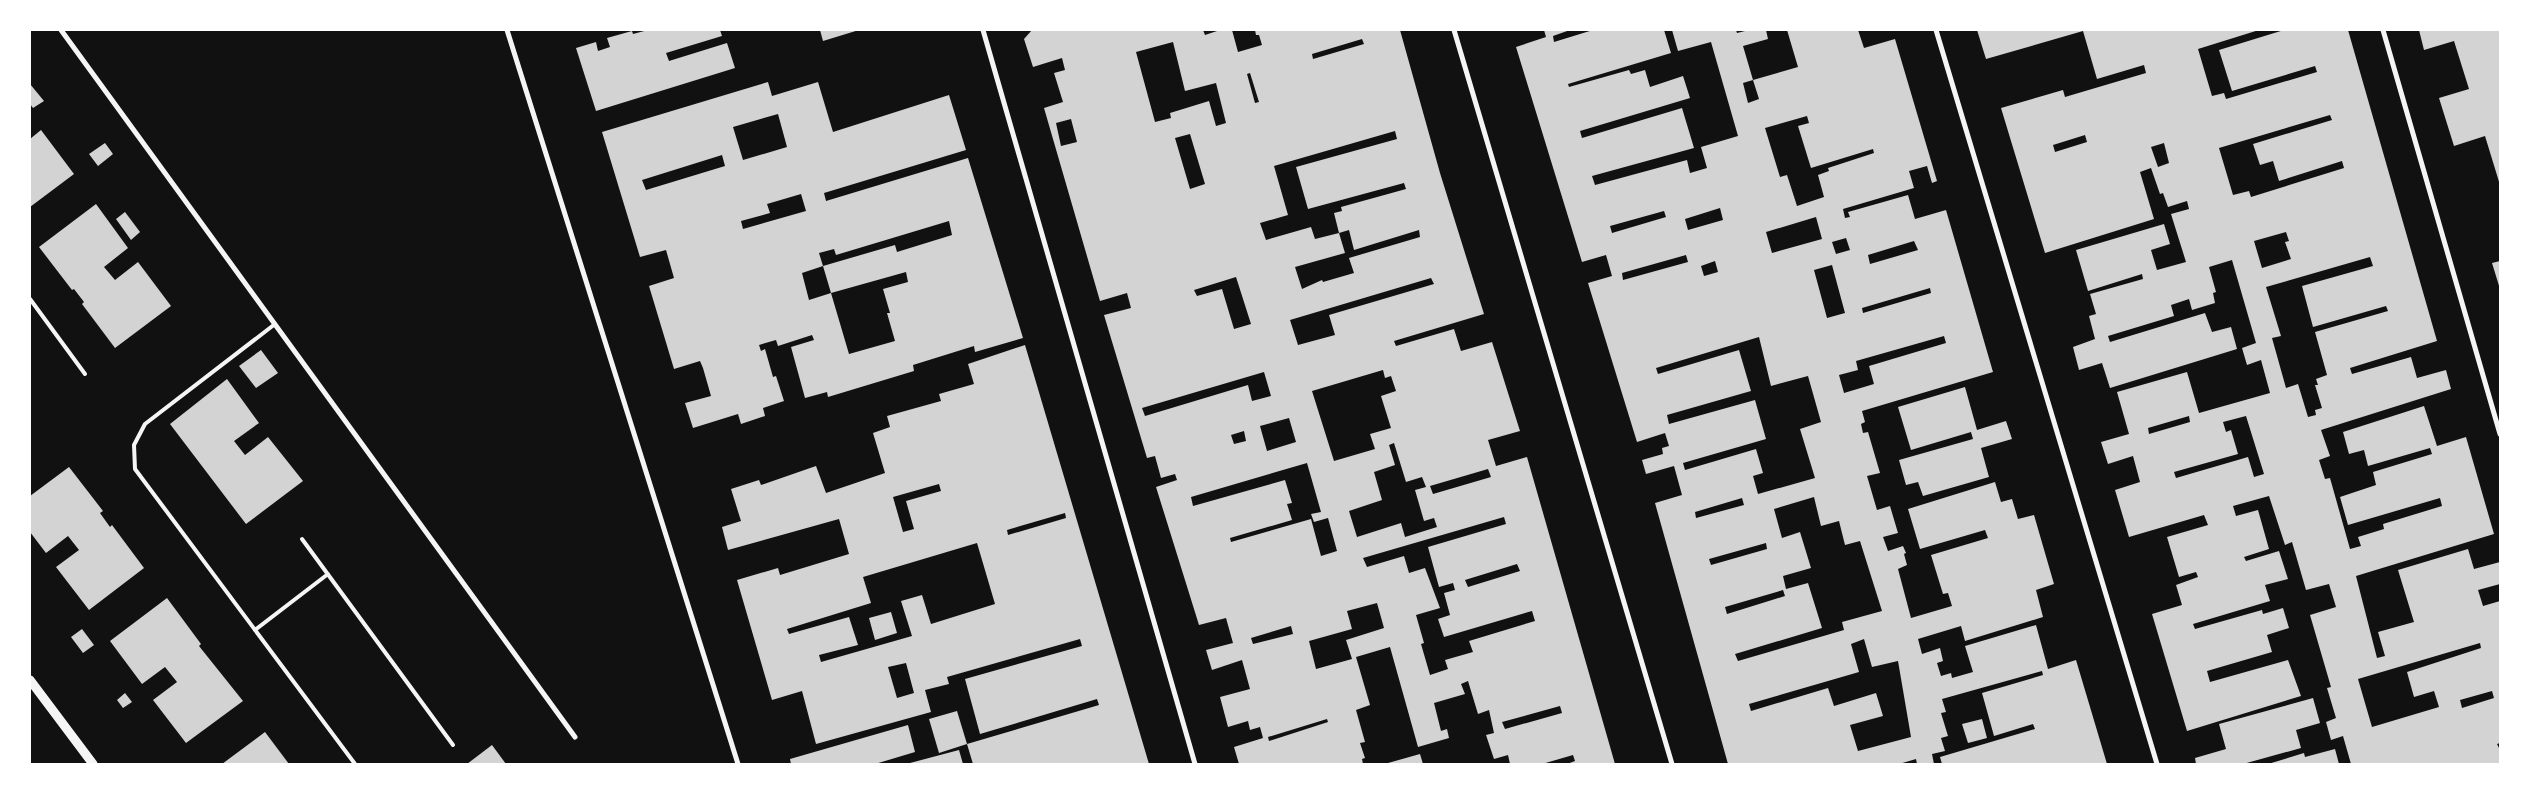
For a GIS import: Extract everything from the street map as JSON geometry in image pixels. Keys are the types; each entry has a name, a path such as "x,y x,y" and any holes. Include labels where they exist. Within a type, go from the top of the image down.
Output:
{"street":[{"path":"62,30 575,737"},
{"path":"506,30 738,764"},
{"path":"983,30 1195,764"},
{"path":"1454,30 1672,764"},
{"path":"1936,30 2156,764"},
{"path":"2383,30 2500,434"},
{"path":"30,680 93,764"}],"lane":[{"path":"30,299 85,374"},
{"path":"275,324 145,424 134,445 135,468 355,764"},
{"path":"302,539 453,744"},
{"path":"255,630 328,574"}],"building":[{"path":"648,30 720,30 722,36 666,53 669,61 727,43 735,68 596,111 576,48 596,42 598,51 610,47 607,38 632,31 633,34"},
{"path":"820,30 859,30 823,41"},
{"path":"1032,30 1203,30 1205,35 1220,30 1232,30 1238,52 1262,45 1259,35 1256,35 1255,30 1400,30 1440,173 1484,314 1394,341 1396,346 1454,329 1461,351 1492,342 1520,431 1488,440 1496,466 1527,457 1615,764 1567,764 1575,761 1573,755 1542,764 1510,764 1508,755 1494,759 1486,735 1494,733 1489,710 1478,714 1468,681 1461,684 1465,694 1434,703 1441,731 1447,729 1449,738 1418,747 1390,647 1356,657 1370,705 1356,710 1365,742 1360,743 1365,758 1362,759 1363,764 1239,764 1234,747 1263,738 1260,727 1250,730 1248,721 1228,727 1220,697 1250,689 1242,660 1212,670 1206,650 1233,643 1226,618 1199,625 1156,487 1177,480 1175,474 1161,478 1155,456 1147,458 1104,315 1131,308 1127,293 1100,301 1044,108 1063,102 1054,73 1065,70 1062,58 1033,67 1024,39","holes":["1362,39 1364,44 1313,59 1312,54","1173,42 1185,91 1216,83 1226,123 1216,126 1209,101 1170,113 1171,118 1155,122 1136,52","1250,73 1259,102 1255,103 1247,74","1071,119 1077,142 1061,146 1056,123","1395,131 1397,139 1296,167 1308,209 1404,183 1406,189 1341,207 1342,211 1334,213 1339,233 1315,239 1311,227 1266,240 1260,223 1288,215 1274,166","1190,134 1205,184 1190,189 1175,138","1349,230 1354,250 1419,230 1420,237 1349,258 1354,273 1323,282 1322,280 1302,289 1295,267 1345,253 1339,233","1236,277 1251,324 1234,329 1222,289 1197,296 1194,290","1431,278 1434,284 1329,315 1335,335 1298,345 1290,320","1383,370 1385,378 1391,376 1396,391 1381,396 1391,428 1370,434 1375,449 1334,461 1312,391","1264,372 1271,396 1252,401 1248,385 1145,416 1142,408","1289,418 1296,442 1267,451 1260,426","1244,431 1246,441 1234,444 1231,435","1394,443 1406,482 1422,477 1426,487 1415,490 1424,521 1434,518 1437,527 1405,537 1401,523 1357,537 1349,511 1382,500 1374,472 1395,465 1389,445","1307,463 1321,512 1311,514 1314,522 1328,518 1337,551 1321,556 1311,519 1231,542 1230,538 1292,520 1287,504 1292,503 1285,480 1193,506 1191,497","1488,469 1491,477 1433,494 1430,486","1504,517 1506,524 1428,547 1439,587 1453,583 1455,590 1444,593 1450,615 1438,619 1444,637 1532,611 1535,621 1469,641 1473,652 1445,660 1448,669 1430,675 1421,644 1424,643 1416,615 1440,608 1425,568 1409,573 1404,556 1367,567 1363,558","1517,564 1520,571 1468,587 1465,580","1377,603 1384,628 1346,640 1352,659 1316,669 1309,641 1352,629 1347,611","1291,626 1293,634 1253,644 1251,638","1560,706 1562,713 1505,729 1502,722","1327,719 1328,722 1269,741 1268,737"]},
{"path":"1544,30 1570,30 1553,36 1554,42 1593,30 1664,30 1671,53 1568,84 1569,87 1629,70 1631,74 1645,70 1650,87 1683,76 1690,98 1580,131 1582,138 1682,108 1694,148 1592,176 1595,185 1687,160 1690,173 1707,168 1701,147 1738,136 1711,42 1678,51 1672,30 1736,30 1737,33 1749,30 1766,30 1768,39 1743,46 1753,80 1798,67 1787,30 1858,30 1864,48 1895,39 1937,181 1932,183 1927,166 1909,171 1914,188 1843,209 1845,218 1850,217 1848,212 1908,195 1915,219 1946,210 1993,372 1862,411 1865,422 1861,424 1863,433 1868,432 1880,473 1867,476 1877,510 1890,506 1898,533 1883,537 1888,551 1903,546 1906,553 1904,554 1907,565 1898,569 1911,618 1952,606 1948,593 1943,594 1931,555 1988,538 1985,530 1920,549 1908,509 1995,482 2001,502 2012,499 2018,519 2034,515 2054,584 2036,590 2043,617 1965,641 1961,626 1918,639 1922,654 1940,648 1943,661 1937,663 1941,676 1951,673 1952,678 1973,672 1965,646 2036,625 2048,669 2076,660 2107,764 1942,764 1940,757 2035,729 2033,724 1994,736 1982,693 2043,675 2042,671 1942,699 1946,712 1941,713 1948,736 1941,738 1945,751 1932,754 1934,764 1917,764 1916,759 1899,764 1728,764 1655,503 1682,495 1674,466 1646,474 1642,460 1663,454 1662,448 1669,446 1665,433 1637,442 1588,283 1612,276 1606,255 1582,262 1516,47 1546,37","holes":["1753,80 1759,99 1748,103 1743,83","1807,116 1809,123 1798,126 1811,168 1873,149 1874,153 1828,168 1829,171 1818,175 1824,197 1797,206 1787,175 1780,177 1765,128","1720,208 1723,220 1688,230 1685,219","1664,211 1666,217 1612,233 1610,226","1816,217 1822,239 1772,253 1766,232","1846,238 1850,250 1836,254 1832,242","1914,241 1918,250 1870,264 1868,255","1686,255 1688,262 1623,280 1622,273","1715,261 1718,272 1704,276 1701,266","1832,265 1845,313 1827,318 1814,270","1930,288 1931,293 1863,313 1862,308","1944,336 1946,343 1869,366 1874,384 1844,393 1839,375 1858,370 1856,361","1759,337 1771,386 1808,376 1821,422 1800,429 1815,478 1758,494 1753,476 1763,473 1756,449 1685,470 1683,463 1766,439 1755,400 1669,424 1667,415 1751,391 1739,350 1658,374 1656,368","1814,497 1821,526 1839,521 1845,545 1860,541 1882,611 1842,622 1844,630 1738,661 1735,654 1822,628 1808,583 1786,589 1783,576 1811,568 1800,532 1782,538 1774,509","1742,498 1744,505 1696,518 1695,512","1766,543 1767,549 1711,565 1709,559","1783,590 1785,596 1727,614 1725,607","1864,639 1872,667 1898,661 1911,737 1858,751 1850,725 1883,716 1876,693 1834,706 1828,688 1751,711 1749,704 1859,672 1851,644"]},
{"path":"1977,30 2259,30 2198,49 2212,96 2224,93 2226,99 2317,72 2315,66 2232,91 2219,50 2284,30 2348,30 2437,341 2350,368 2352,374 2411,357 2417,378 2446,370 2451,389 2321,430 2330,456 2319,460 2325,479 2330,478 2350,549 2361,546 2358,537 2384,529 2383,524 2442,506 2440,498 2348,525 2340,497 2376,485 2373,472 2432,454 2430,448 2368,466 2364,450 2349,454 2343,432 2424,406 2437,446 2466,437 2494,534 2356,576 2377,658 2385,656 2378,632 2414,622 2398,570 2468,549 2474,569 2500,562 2500,584 2478,590 2483,606 2500,601 2500,743 2497,744 2500,750 2500,764 2351,764 2343,736 2331,740 2326,722 2336,718 2327,688 2331,687 2310,615 2336,607 2329,584 2306,590 2292,542 2285,545 2269,496 2233,506 2236,516 2258,510 2269,549 2244,557 2246,561 2279,551 2288,579 2265,585 2270,601 2193,624 2195,629 2262,610 2263,614 2283,608 2289,628 2267,635 2272,652 2207,671 2210,682 2288,660 2301,696 2187,731 2152,614 2182,605 2176,585 2198,577 2196,572 2179,577 2167,537 2208,525 2204,515 2129,537 2115,490 2140,482 2133,456 2108,464 2101,442 2129,434 2117,392 2187,372 2199,413 2270,393 2261,360 2247,365 2242,348 2256,343 2232,260 2209,267 2216,292 2213,293 2215,303 2192,310 2189,299 2171,305 2174,316 2108,336 2110,342 2205,313 2212,332 2231,327 2237,349 2110,388 2102,363 2079,370 2073,347 2095,339 2089,316 2096,314 2090,294 2143,279 2142,274 2088,291 2076,250 2164,224 2170,244 2151,250 2157,270 2186,262 2171,214 2189,209 2187,201 2168,207 2163,193 2160,194 2151,168 2140,172 2154,219 2045,253 2001,108 2063,90 2065,97 2146,73 2144,65 2097,79 2083,31 1986,59","holes":["2330,115 2332,120 2253,144 2260,165 2273,161 2279,181 2342,161 2344,168 2251,197 2249,191 2233,195 2219,148","2085,135 2087,142 2055,152 2053,145","2164,143 2169,163 2158,167 2151,147","2286,232 2289,241 2285,242 2291,259 2262,268 2254,241","2370,257 2373,266 2302,286 2313,327 2386,306 2388,311 2315,332 2327,375 2316,379 2318,385 2315,385 2322,408 2315,410 2316,415 2308,417 2298,384 2286,388 2272,338 2281,336 2266,287","2189,416 2190,422 2149,434 2148,428","2246,416 2264,474 2254,477 2248,457 2176,478 2174,472 2238,454 2231,430 2226,432 2223,422","2480,643 2481,648 2407,672 2414,697 2434,691 2439,707 2372,727 2358,679","2492,691 2494,698 2462,708 2460,700"]},
{"path":"2419,30 2500,30 2500,185 2485,136 2454,146 2439,98 2469,89 2454,41 2424,50"},
{"path":"768,82 772,96 818,82 833,132 949,95 966,150 824,193 826,201 968,158 1023,338 975,352 974,346 913,365 914,371 828,397 827,392 805,398 791,347 814,340 812,335 778,346 776,340 759,345 761,351 765,349 773,377 776,376 784,401 763,408 765,416 741,424 738,414 693,428 685,403 711,396 703,368 700,361 674,369 649,286 674,278 666,250 640,257 602,132","holes":["778,114 787,147 743,160 733,127","722,155 725,166 646,190 642,180","801,194 806,211 743,229 741,221 770,213 767,204","949,221 952,235 897,252 895,245 823,266 819,253 834,249 836,255","823,266 831,293 809,300 802,273","906,272 908,282 883,289 895,341 849,354 831,293"]},
{"path":"30,84 44,101 33,108 30,104"},
{"path":"41,130 74,174 30,207 30,139"},
{"path":"105,143 113,154 98,166 89,154"},
{"path":"96,204 128,248 104,267 115,280 138,262 171,306 115,348 82,304 84,302 74,289 72,290 39,247"},
{"path":"125,212 140,232 131,240 116,219"},
{"path":"2500,261 2500,289 2492,263"},
{"path":"1025,345 1149,764 973,764 967,744 1099,705 1097,699 980,734 965,679 1082,646 1080,639 947,677 949,684 925,690 931,712 816,744 802,691 772,700 737,580 778,568 780,575 849,554 839,519 728,550 722,527 741,521 731,489 759,480 761,485 816,466 826,493 885,473 873,433 890,427 887,416 941,401 939,394 974,384 968,364","holes":["939,484 941,491 906,501 914,529 903,532 893,497","1065,513 1066,518 1008,535 1007,530","977,543 995,604 931,624 922,595 901,601 912,636 821,662 819,655 858,645 849,617 789,634 787,629 871,603 863,577","906,663 914,693 897,698 888,667"]},
{"path":"261,350 278,373 256,388 239,366"},
{"path":"227,379 259,423 234,441 245,455 268,437 303,481 246,524 170,424"},
{"path":"1965,387 1977,430 2006,421 2012,439 1981,448 1989,477 1923,496 1918,482 1906,485 1899,460 1973,439 1971,432 1911,450 1898,407"},
{"path":"69,467 103,511 100,513 110,527 112,525 144,568 89,610 56,567 79,550 68,536 46,553 30,532 30,496"},
{"path":"167,598 201,644 199,646 243,701 186,743 153,700 177,682 165,667 142,684 110,641"},
{"path":"891,612 897,633 875,640 869,618"},
{"path":"82,629 94,645 83,653 71,637"},
{"path":"125,693 132,702 123,708 117,700"},
{"path":"2313,698 2320,723 2296,730 2301,748 2243,764 2196,764 2195,758 2226,749 2219,724"},
{"path":"957,711 967,744 939,753 929,719"},
{"path":"1982,719 1987,738 1968,743 1962,724"},
{"path":"908,725 915,752 875,764 791,764 790,759"},
{"path":"265,732 289,764 222,764 253,741"},
{"path":"492,745 506,764 467,764"},
{"path":"2335,749 2339,764 2268,764 2304,753 2305,757"},
{"path":"959,750 963,764 910,764 910,763"},
{"path":"1420,754 1423,764 1388,764 1388,763"}]}
